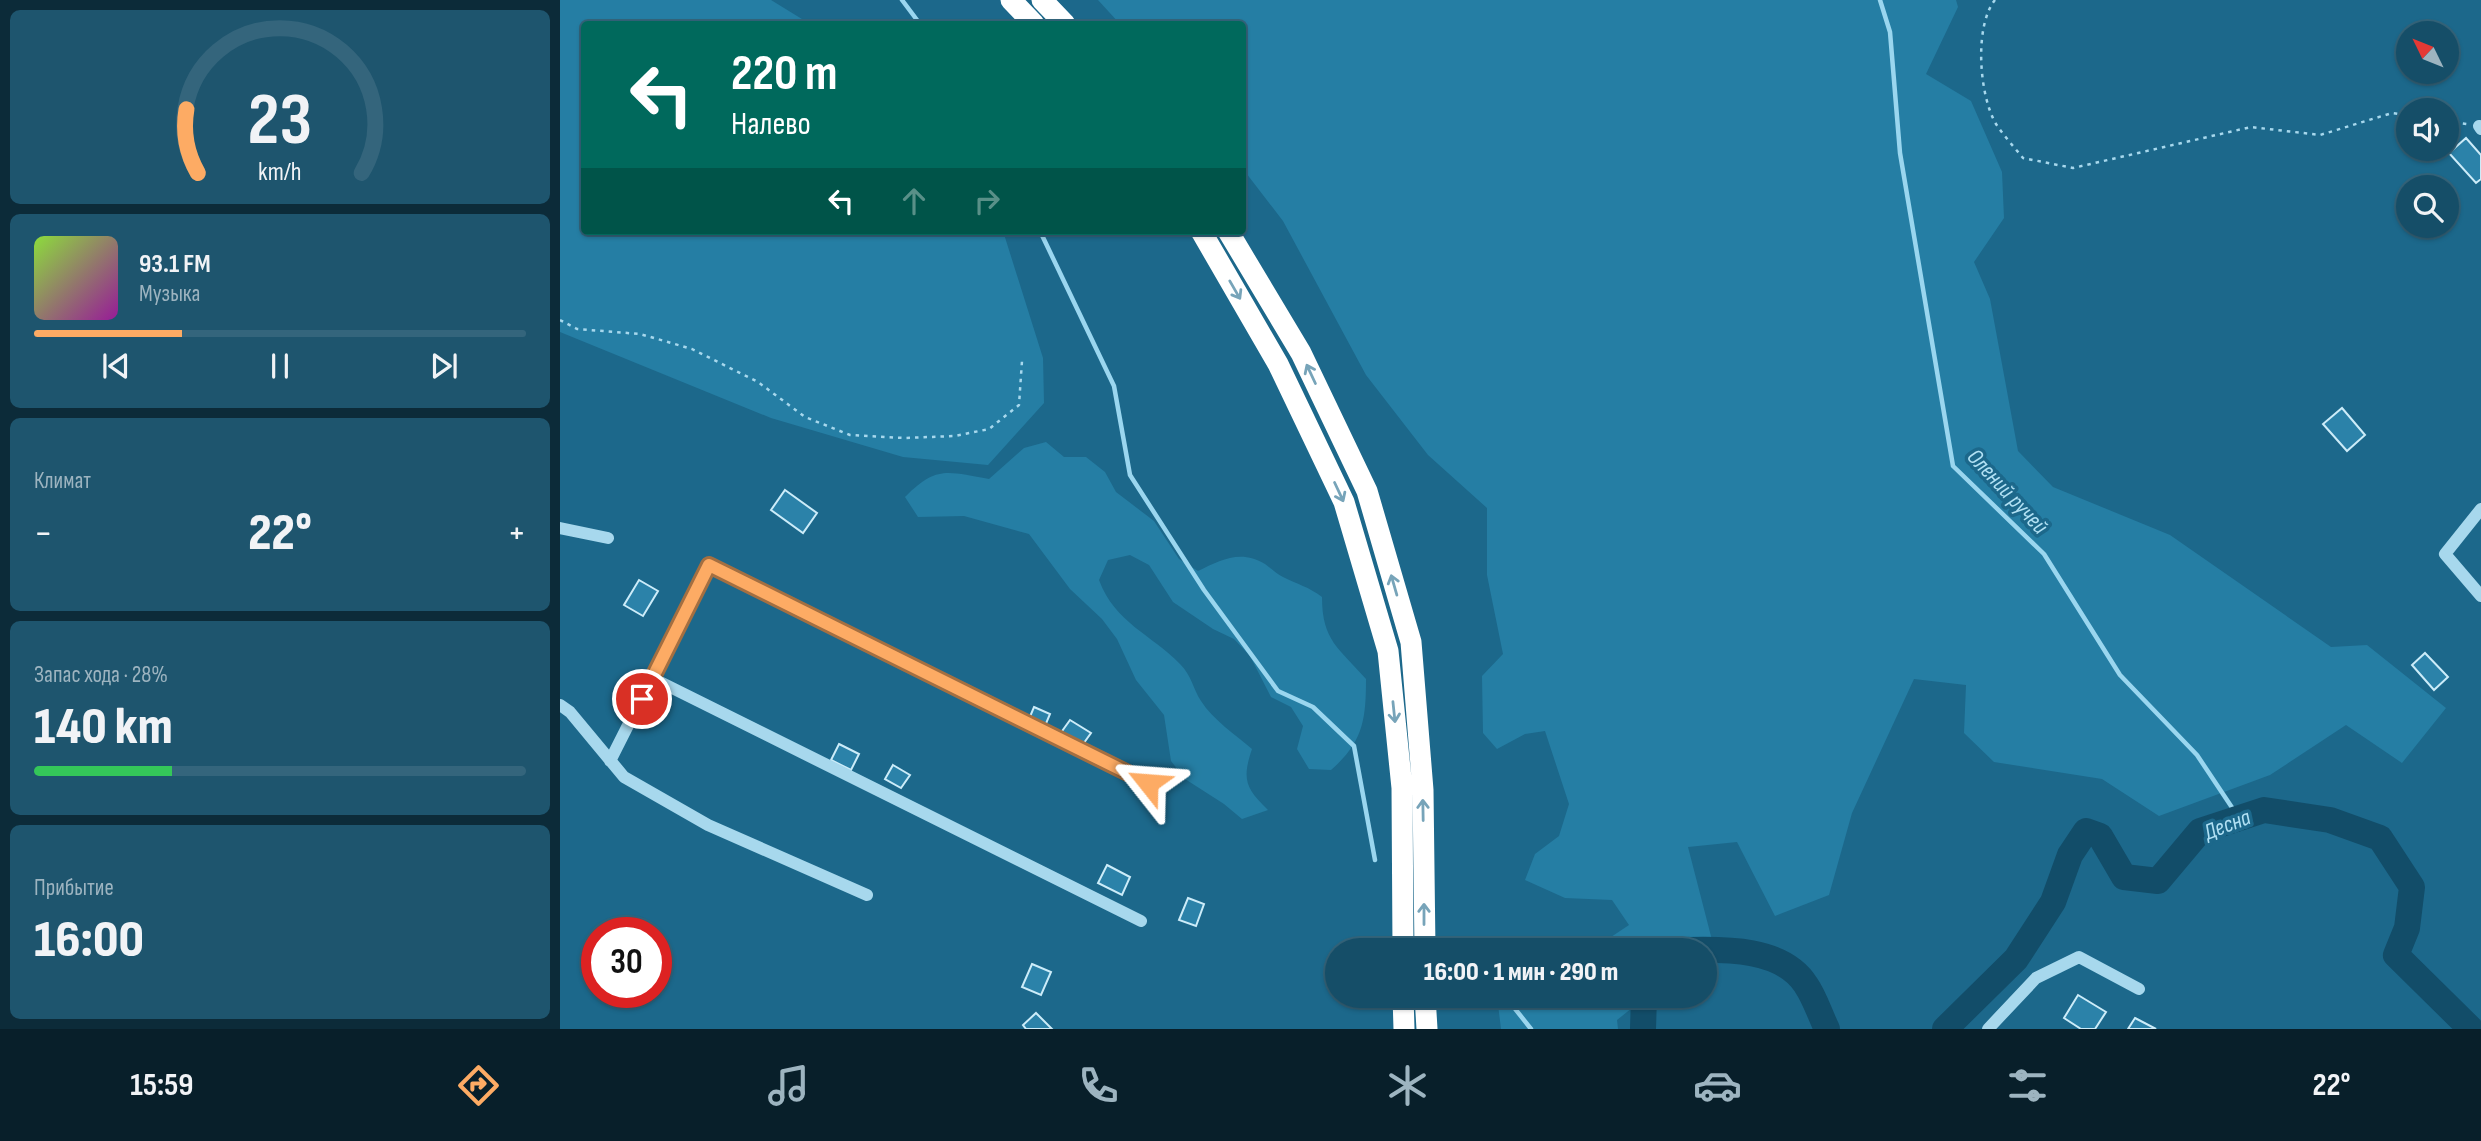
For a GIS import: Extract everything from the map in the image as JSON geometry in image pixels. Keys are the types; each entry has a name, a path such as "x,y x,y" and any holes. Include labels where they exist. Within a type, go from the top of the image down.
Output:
{"highway":[{"path":"1011,0 1031,21"},
{"path":"1042,0 1062,21"},
{"path":"1203,235 1278,363 1344,502 1388,651 1402,788 1403,938"},
{"path":"1230,235 1301,353 1367,491 1410,642 1423,790 1425,938"},
{"path":"1403,1008 1404,1029"},
{"path":"1426,1008 1427,1029"}],"street":[{"path":"2481,509 2445,554 2481,596"},
{"path":"560,528 608,538"},
{"path":"610,761 709,565 1148,783"},
{"path":"652,678 1141,921"},
{"path":"560,705 570,712 624,777 708,825 867,895"},
{"path":"1988,1029 2036,978 2079,957 2139,989"}],"path":[{"path":"1995,0 1986,12 1980,66 1995,122 2023,158 2073,168 2252,127 2320,135 2396,114"},
{"path":"2459,124 2480,128"},
{"path":"560,320 577,329 640,334 692,349 758,382 805,417 850,435 956,436 989,429 1019,405 1022,360"}],"shaded area":[{"path":"560,0 771,0 805,21 581,21 581,235 1004,235 1043,358 1044,403 988,465 903,457 771,418 560,332"},
{"path":"1098,0 1956,0 1958,7 1926,74 1971,101 2002,172 2004,218 1974,262 1990,299 2018,451 2053,487 2170,535 2331,647 2367,645 2446,708 2402,763 2346,725 2270,775 2159,816 2102,779 1994,762 1964,733 1966,685 1914,679 1852,813 1829,895 1775,916 1737,842 1688,847 1711,938 1610,938 1629,925 1612,900 1565,898 1525,880 1535,854 1559,836 1569,804 1545,731 1525,734 1497,749 1483,733 1482,676 1503,654 1487,575 1487,508 1428,455 1366,375 1283,221 1246,173 1246,21 1117,21"},
{"path":"1046,442 1064,457 1086,457 1105,472 1116,492 1154,521 1179,559 1198,571 1223,560 1248,557 1322,597 1329,634 1340,651 1366,679 1365,707 1356,740 1331,770 1309,769 1297,749 1303,726 1291,707 1271,697 1250,656 1234,639 1213,629 1173,602 1149,565 1130,555 1108,560 1099,580 1114,607 1180,664 1206,708 1252,749 1247,768 1248,782 1254,795 1268,810 1242,819 1185,779 1171,761 1164,715 1136,680 1117,639 1102,619 1070,589 1029,534 964,516 918,517 905,497 926,480 943,473 989,479 1024,448"},
{"path":"1498,1008 1632,1008 1617,1020 1618,1029 1501,1029"}],"building":[{"path":"2466,138 2481,155 2481,179 2476,183 2456,161 2459,161 2459,144"},
{"path":"2342,408 2365,435 2347,451 2323,424"},
{"path":"785,490 817,513 803,533 771,510"},
{"path":"639,580 658,591 643,616 624,605"},
{"path":"2425,653 2448,677 2434,690 2412,665"},
{"path":"1034,707 1050,714 1045,726 1029,719"},
{"path":"1070,720 1091,733 1081,747 1060,734"},
{"path":"839,744 859,754 851,770 831,760"},
{"path":"893,765 910,775 901,788 885,779"},
{"path":"1107,865 1130,877 1122,895 1098,883"},
{"path":"1188,898 1204,904 1196,926 1179,920"},
{"path":"1032,964 1051,972 1041,995 1022,987"},
{"path":"2078,995 2106,1012 2095,1029 2081,1029 2064,1018"},
{"path":"1036,1013 1052,1029 1026,1029 1023,1025"},
{"path":"2135,1018 2156,1029 2128,1029"}],"waterway":[{"path":"902,0 918,21"},
{"name":"Олений ручей","path":"1880,0 1890,32 1900,153 1953,466 2044,554 2120,675 2197,755 2239,818"},
{"path":"1042,235 1114,386 1130,475 1204,590 1278,691 1313,707 1354,746 1375,860"},
{"name":"Десна","path":"1945,1029 2016,959 2053,902 2070,855 2086,831 2100,836 2124,877 2158,881 2200,831 2264,810 2330,820 2380,838 2412,887 2407,928 2396,955 2471,1029"},
{"name":"Десна","path":"1717,950 1768,957 1796,973 1815,1001 1827,1029"},
{"path":"1514,1008 1531,1029"},
{"name":"Десна","path":"1643,1029 1644,1008"}],"route":[{"path":"642,699 709,565 1081,747 1148,783"}]}
